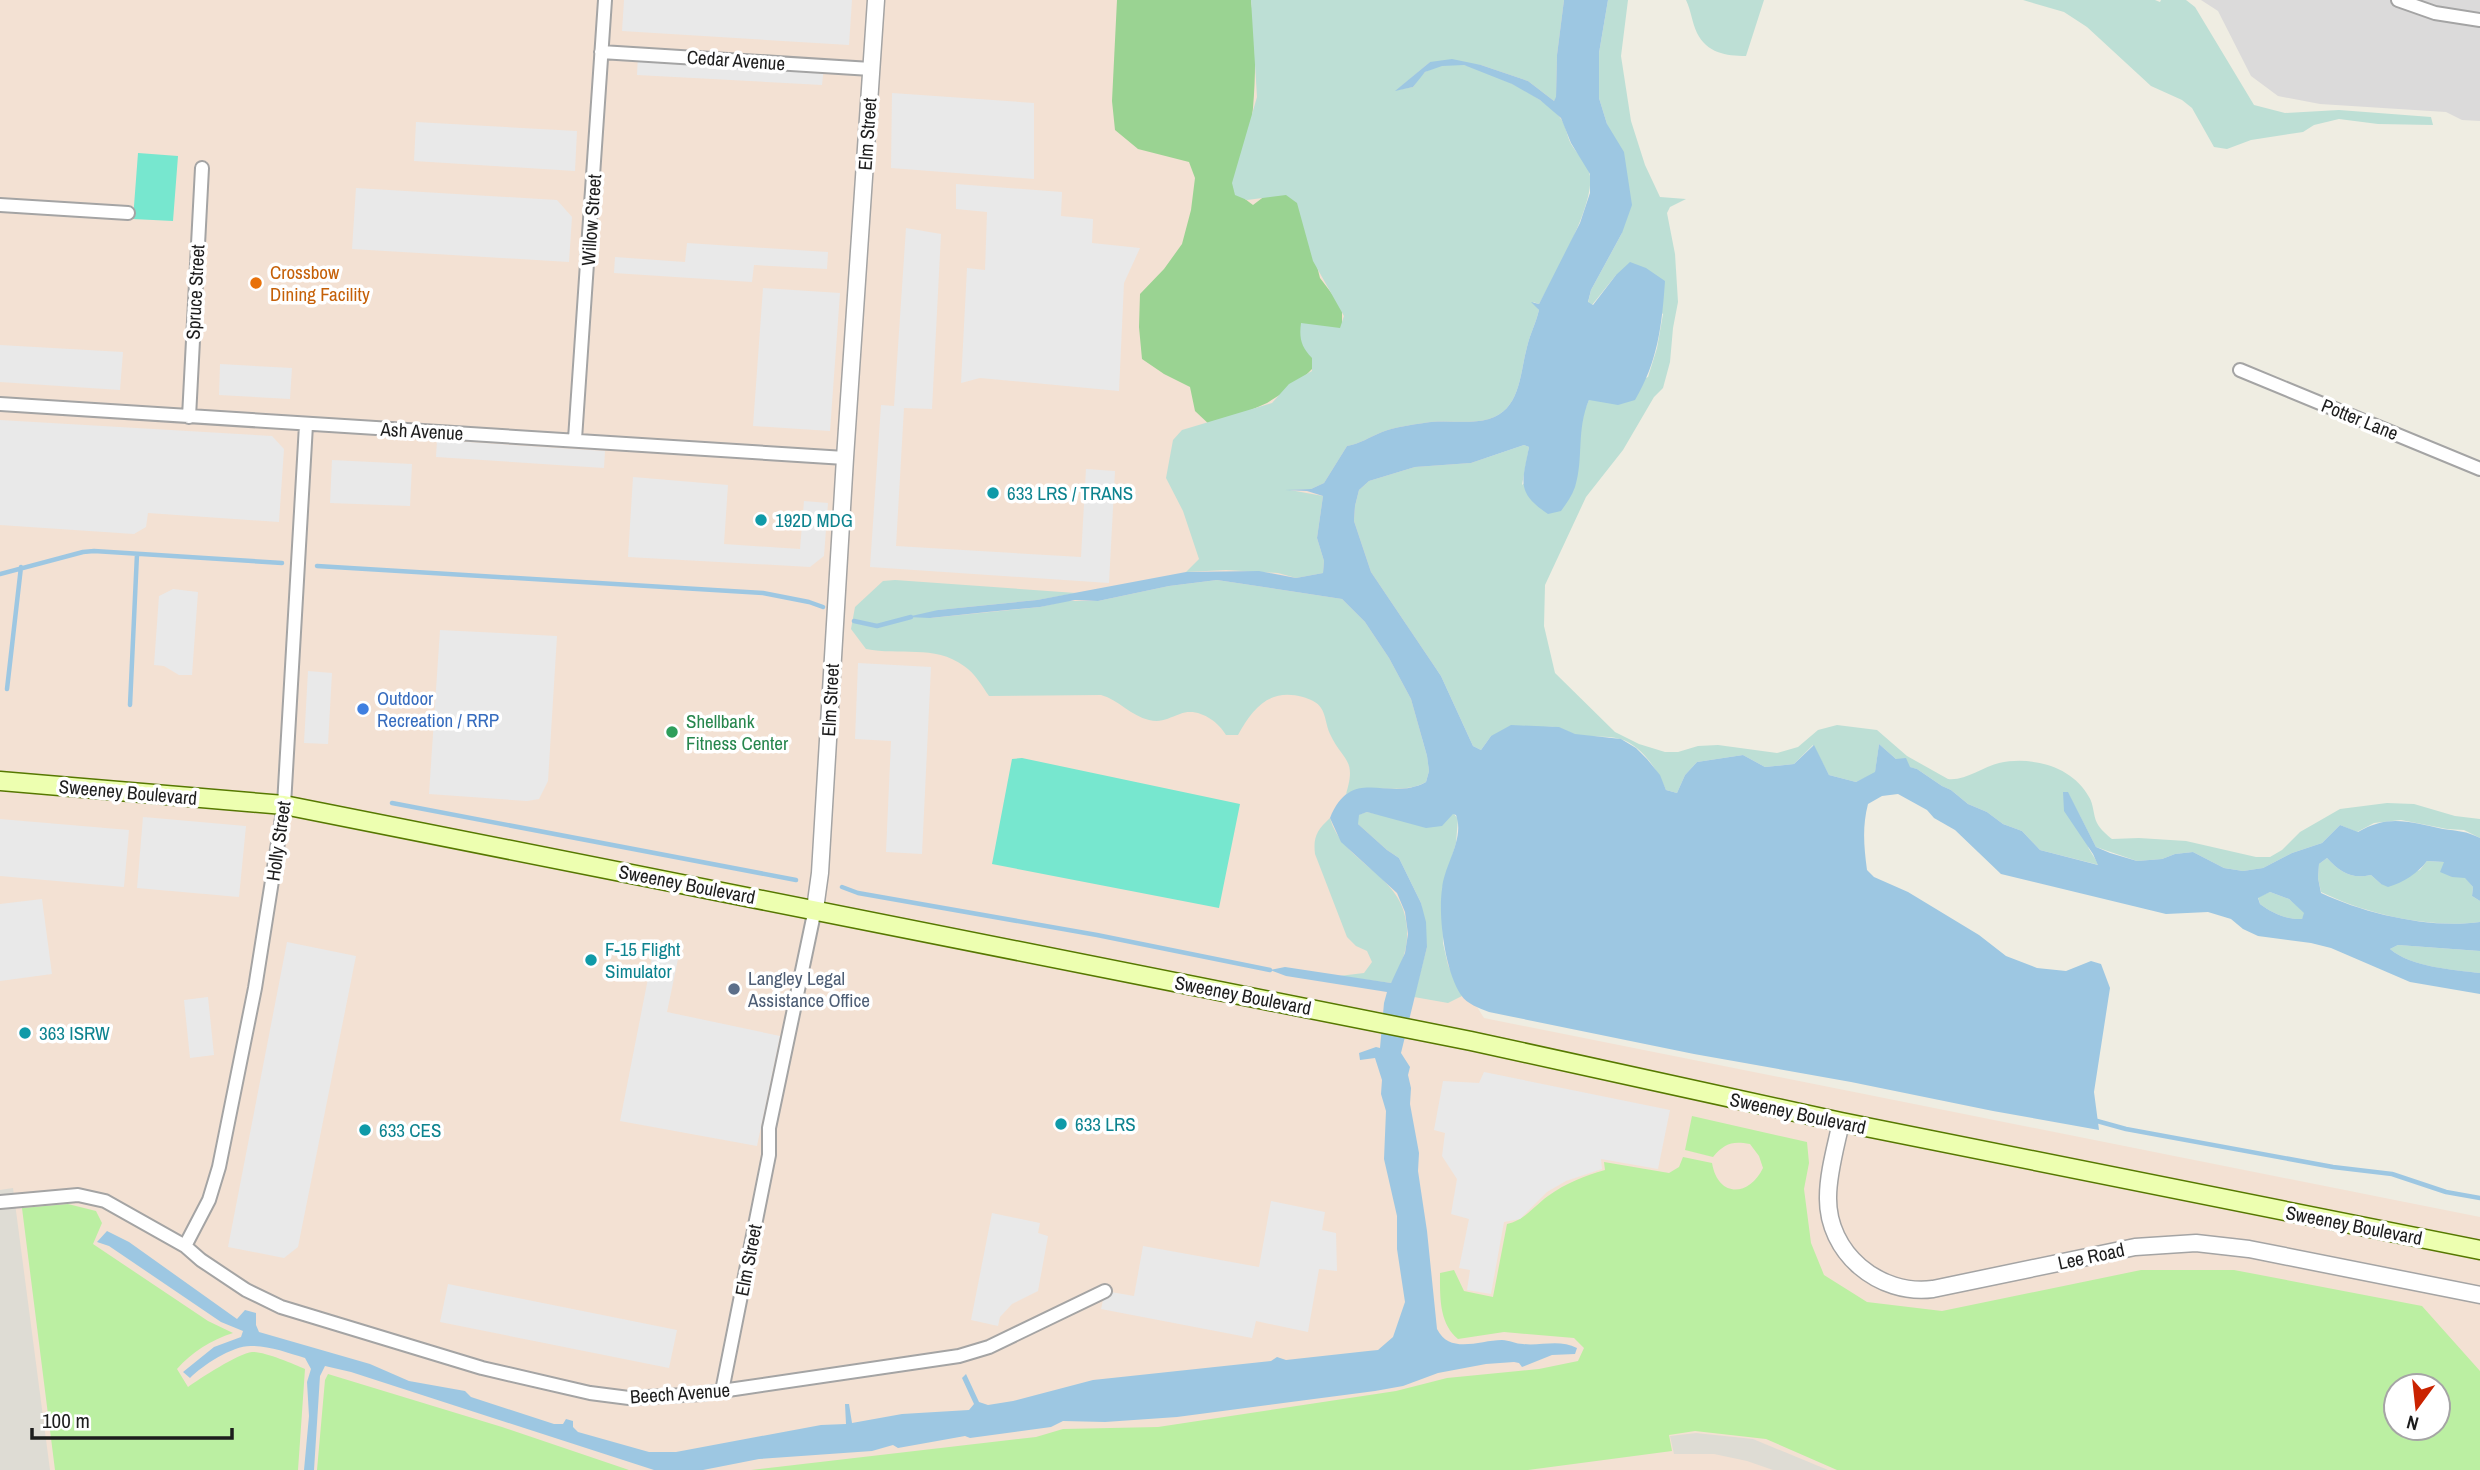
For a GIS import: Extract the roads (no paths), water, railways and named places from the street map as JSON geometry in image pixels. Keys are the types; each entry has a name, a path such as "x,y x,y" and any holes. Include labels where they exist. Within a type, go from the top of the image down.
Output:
{"main road":[{"name":"Sweeney Boulevard","path":"0,781 284,805 1373,1021 1841,1122 2480,1250"}],"street":[{"name":"Willow Street","path":"575,439 605,0"},
{"name":"Elm Street","path":"722,1391 769,1156 769,1128 815,909 820,873 876,0"},
{"path":"2398,0 2435,13 2480,20"},
{"name":"Cedar Avenue","path":"601,52 871,69"},
{"name":"Spruce Street","path":"189,416 202,169"},
{"path":"0,205 128,213"},
{"name":"Potter Lane","path":"2240,370 2480,469"},
{"name":"Ash Avenue","path":"0,404 845,458"},
{"name":"Holly Street","path":"185,1246 209,1200 219,1167 255,988 284,805 306,425"},
{"name":"Lee Road","path":"1841,1122 1828,1197 1835,1235 1860,1268 1870,1276 1896,1287 1933,1289 2135,1247 2196,1243 2249,1249 2480,1295"},
{"name":"Beech Avenue","path":"0,1202 78,1195 106,1201 185,1246 246,1290 281,1307 482,1368 546,1384 629,1398 722,1391 959,1356 989,1347 1105,1291"}],"waterway":[{"path":"0,574 94,551 282,563"},
{"path":"130,705 137,554"},
{"path":"317,566 763,593 823,607"},
{"path":"7,689 21,567"},
{"path":"854,621 877,626 911,617"},
{"path":"392,803 796,880"},
{"path":"842,887 858,893 1097,935 1270,970"},
{"path":"2097,1121 2126,1129 2333,1167 2392,1174 2446,1192 2480,1198"}],"place":[{"name":"Crossbow Dining Facility","path":"256,283"},
{"name":"633 LRS / TRANS","path":"993,493"},
{"name":"192D MDG","path":"761,520"},
{"name":"Outdoor Recreation / RRP","path":"363,709"},
{"name":"Shellbank Fitness Center","path":"672,732"},
{"name":"F-15 Flight Simulator","path":"591,960"},
{"name":"Langley Legal Assistance Office","path":"734,989"},
{"name":"363 ISRW","path":"25,1033"},
{"name":"633 LRS","path":"1061,1124"},
{"name":"633 CES","path":"365,1130"}]}
